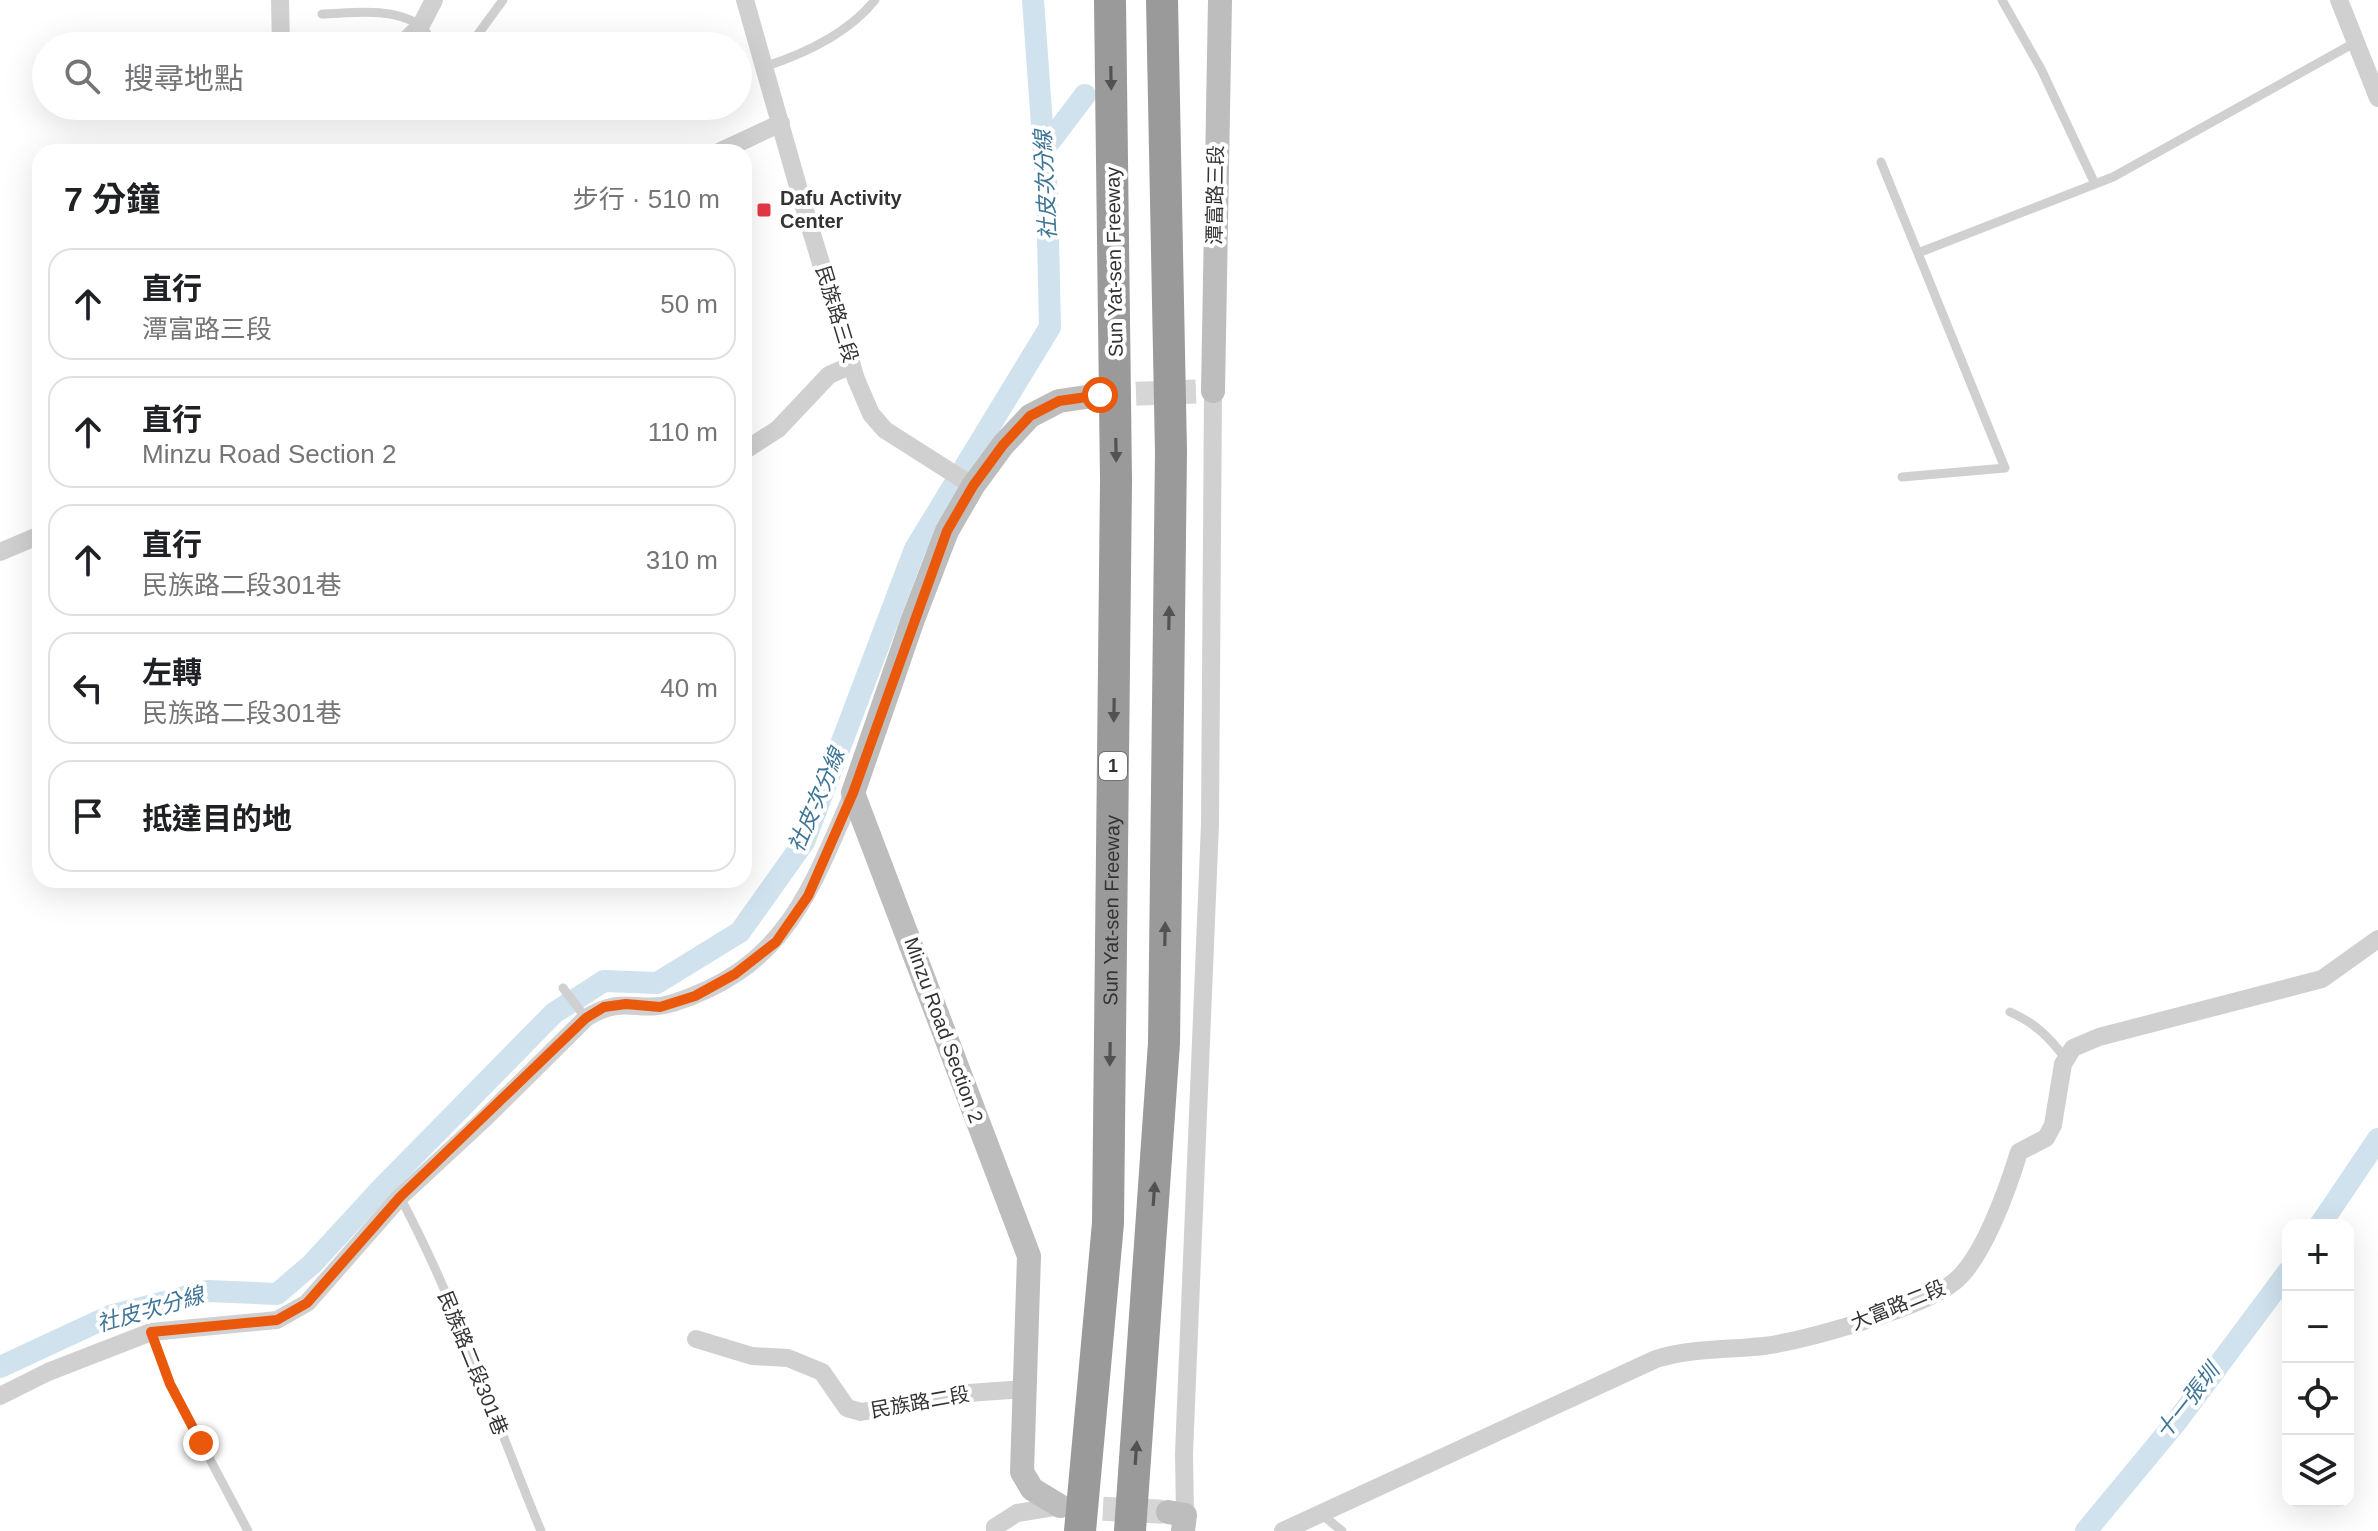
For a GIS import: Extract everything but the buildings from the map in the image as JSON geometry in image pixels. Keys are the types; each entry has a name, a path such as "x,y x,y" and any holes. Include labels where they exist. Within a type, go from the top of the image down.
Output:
{"highway":[{"name":"Sun Yat-sen Freeway","path":"1070,1519 1108,1223 1116,480 1110,0"},
{"path":"1130,1531 1164,1043 1171,452 1162,0"}],"street":[{"path":"280,0 281,32"},
{"path":"414,32 434,0"},
{"name":"民族路三段","path":"745,0 852,365 871,414 885,430 970,484"},
{"name":"潭富路三段","path":"1213,391 1220,0"},
{"path":"2339,0 2378,98"},
{"path":"736,144 781,123"},
{"path":"752,446 778,429 829,375 852,365"},
{"path":"1178,1520 1184,1453 1210,824 1213,391"},
{"path":"0,1396 48,1372 151,1332 277,1320 307,1303 400,1197 583,1015 604,1007 626,1004 660,1007 695,996 735,974 776,942 808,896 853,793 947,531 970,484 1030,416 1059,401 1100,395"},
{"path":"0,552 32,538"},
{"name":"Minzu Road Section 2","path":"853,793 1029,1256 1022,1472"},
{"path":"2066,1059 2073,1048 2099,1037 2322,979 2378,939"},
{"name":"大富路二段","path":"1283,1531 1656,1359 1679,1352 1766,1345 1842,1328 1919,1301 1954,1283 1967,1269 2002,1205 2019,1152 2046,1138 2053,1125 2066,1059"},
{"name":"民族路二段","path":"696,1339 752,1356 788,1358 822,1372 847,1408 861,1412 968,1393 1024,1389"},
{"path":"1022,1472 1032,1489 1070,1519"},
{"path":"1017,1513 1022,1472"},
{"path":"995,1531 995,1527 1017,1513 1070,1519"}],"lane":[{"path":"480,32 503,0"},
{"path":"764,67 799,55 850,25 875,0"},
{"path":"2002,0 2041,69 2095,184"},
{"path":"322,14 381,12 421,25 425,32"},
{"path":"1918,253 2113,177 2356,42"},
{"path":"1881,162 2005,468 1902,477"},
{"path":"563,988 583,1015"},
{"path":"2010,1012 2030,1021 2048,1035 2066,1059"},
{"name":"民族路二段301巷","path":"400,1197 422,1238 472,1354 541,1531"},
{"path":"151,1332 170,1384 248,1531"},
{"path":"1320,1513 1342,1531"}],"waterway":[{"name":"社皮次分線","path":"0,1367 110,1316 208,1291 277,1294 312,1264 554,1013 604,981 657,983 740,932 804,842 915,549 1050,327 1047,194 1033,0"},
{"path":"1044,149 1085,95"},
{"name":"十一張圳","path":"2324,1219 2378,1139"},
{"name":"十一張圳","path":"2086,1531 2177,1421 2282,1280"}],"tunnel":[{"path":"1100,395 1213,391"},
{"path":"1067,1507 1168,1512"}],"place":[{"name":"Dafu Activity Center","path":"764,210"}],"route":[{"path":"201,1443 170,1384 151,1332 277,1320 307,1303 400,1197 586,1018 604,1007 626,1004 660,1007 695,996 735,974 776,942 808,896 853,793 947,531 973,486 1003,445 1030,416 1059,401 1100,395"}]}
